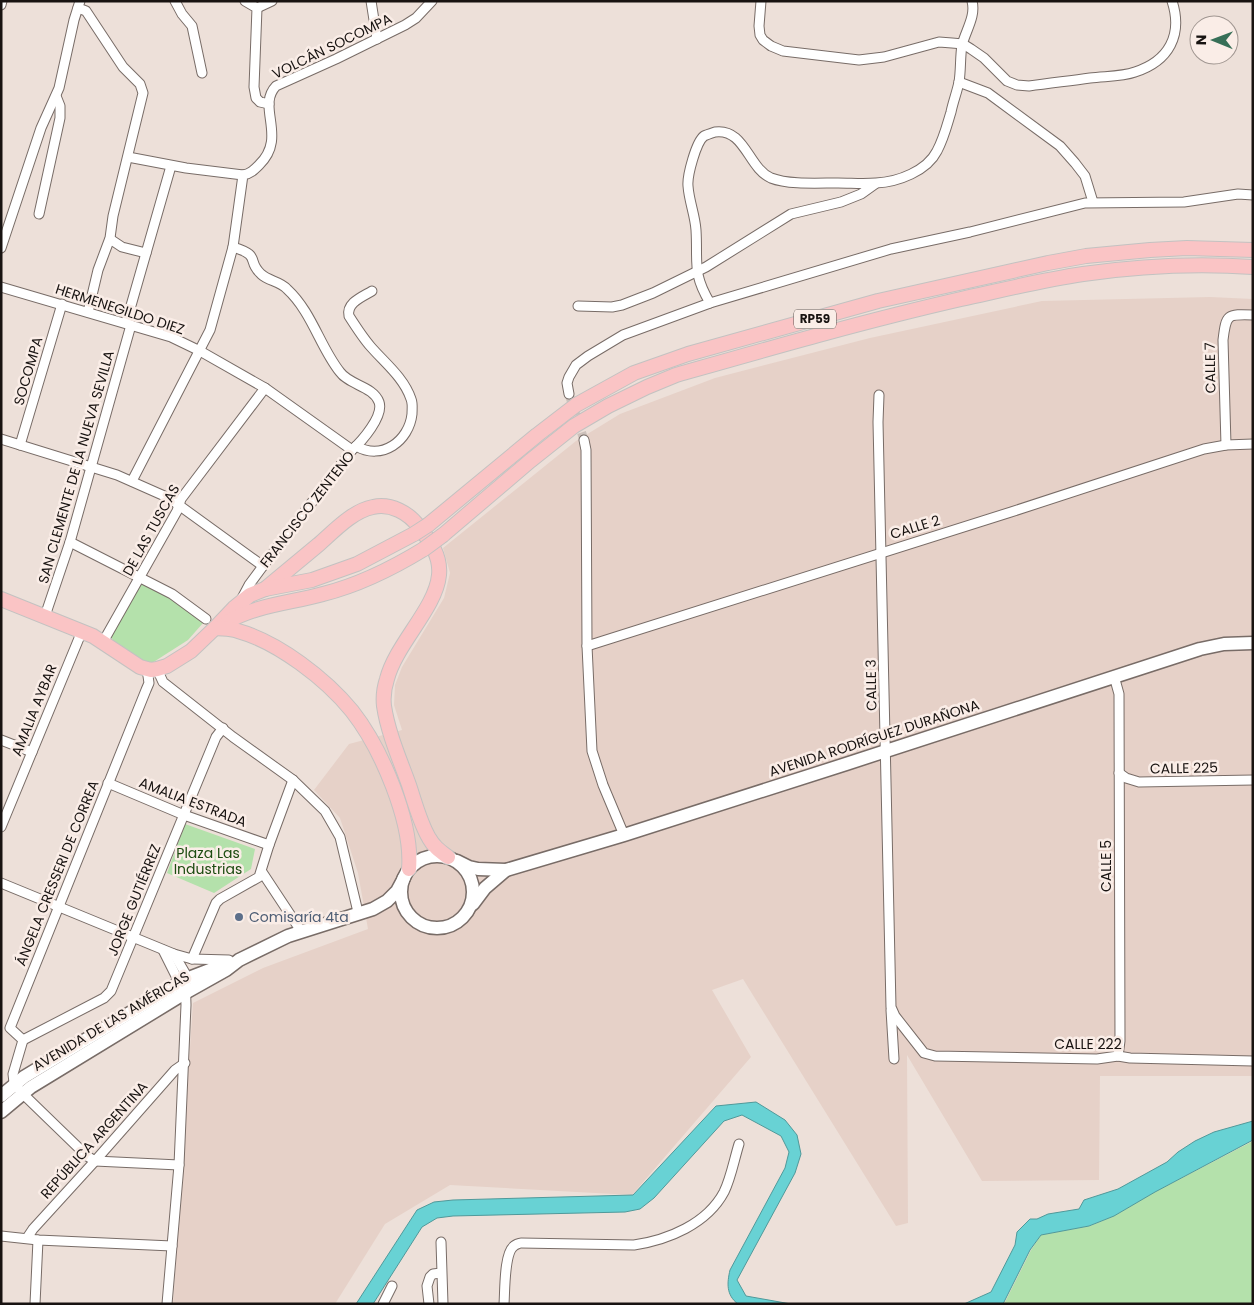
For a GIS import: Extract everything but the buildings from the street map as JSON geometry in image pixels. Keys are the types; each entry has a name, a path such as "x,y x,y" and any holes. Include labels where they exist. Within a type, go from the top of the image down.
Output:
{"main road":[{"name":"RP59","path":"265,589 312,580 357,564 414,534 576,405 634,373 688,354 888,299 1058,261 1086,256 1150,250 1187,248 1253,250"},
{"name":"RP59","path":"211,624 249,611 325,594 380,574 424,549 443,535 574,426 608,406 676,375 908,311 1073,276 1148,267 1203,265 1253,267"},
{"path":"3,603 46,616 82,631 103,642 133,663 152,669 183,656 202,641 211,624 250,595 265,589 344,523 365,509 381,506 400,510 416,522 427,537 437,557 439,574 438,583 430,601 393,663 387,679 384,704 390,728 424,829 436,848 465,868 472,883 473,899 470,909"},
{"path":"211,624 256,637 279,650 331,690 352,712 363,728 380,758 399,804 409,842 406,874 401,888 401,899 411,918"},
{"name":"AVENIDA RODRÍGUEZ DURAÑONA","path":"506,870 624,835 1200,649 1224,644 1253,643"},
{"path":"373,909 393,896 406,874 416,862 425,858 435,856 452,859 478,869 506,870"},
{"path":"373,909 393,910 428,928 438,929 447,927 464,917 485,888 506,870"},
{"name":"AVENIDA DE LAS AMÉRICAS","path":"1,1096 18,1088 183,985 226,970 239,960 302,931 358,912 373,909"},
{"name":"AVENIDA DE LAS AMÉRICAS","path":"1,1112 18,1088"}],"street":[{"path":"175,1 192,26 202,73"},
{"path":"245,1 257,8"},
{"path":"257,8 272,1"},
{"path":"372,1 376,39"},
{"name":"VOLCÁN SOCOMPA","path":"269,104 271,92 276,86 413,20 432,1"},
{"path":"761,1 758,26 760,35 771,46 784,51 859,60 884,57 939,42 962,44 984,58 1007,81 1017,85 1029,86 1134,72 1153,64 1166,54 1176,31 1176,14 1172,1"},
{"path":"710,303 700,287 697,272 696,229 688,184 688,175 698,145 704,136 714,132 726,133 732,136 738,140 762,171 769,177 778,180 876,184 901,179 925,165 936,153 945,134 959,82 962,44 972,16 974,7 972,1"},
{"path":"1,248 41,128 60,84 79,4 86,11 123,67 142,88 142,97 110,240 98,270 88,312"},
{"path":"128,156 171,166 243,175 253,171 269,153 272,138 269,104 260,102 256,98 254,86 257,8"},
{"path":"959,82 988,93 1060,146 1085,176 1093,202"},
{"path":"39,214 60,118 60,106 56,96"},
{"name":"SAN CLEMENTE DE LA NUEVA SEVILLA","path":"46,616 70,542 129,324 146,253 171,166"},
{"path":"132,481 200,351 216,316 234,246 243,175"},
{"path":"578,306 612,307 653,293 697,272 791,214 840,202 861,194 876,184"},
{"path":"569,394 567,383 576,365 623,335 710,303 891,250 1093,202 1176,202 1238,194 1253,195"},
{"path":"110,240 122,247 146,253"},
{"name":"FRANCISCO ZENTENO","path":"234,246 252,255 260,273 287,288 300,303 340,372 350,381 366,390 379,402 376,420 363,440 354,448 249,584 241,601"},
{"name":"HERMENEGILDO DIEZ","path":"1,287 171,337 200,351 265,388 354,448"},
{"path":"354,448 385,450 395,445 409,428 413,405 408,391 394,372 366,342 349,316 350,305 372,290"},
{"name":"SOCOMPA","path":"20,445 62,304"},
{"name":"CALLE 7","path":"1226,445 1224,325 1227,318 1232,315 1253,315"},
{"name":"DE LAS TUSCAS","path":"103,642 179,504 265,388"},
{"name":"CALLE 3","path":"879,395 878,422 891,1007 894,1059"},
{"path":"1,439 91,466 132,481 179,504 263,566"},
{"path":"584,440 586,450 587,646 592,751 603,785 624,835"},
{"name":"CALLE 2","path":"587,646 1204,449 1226,445 1253,444"},
{"path":"70,542 184,601 211,624"},
{"name":"AMALIA AYBAR","path":"1,827 82,631"},
{"path":"152,669 163,682 293,780 325,811 336,828 348,867 358,912"},
{"name":"ÁNGELA CRESSERI DE CORREA","path":"23,1040 6,1027 58,907 149,683 152,669"},
{"name":"CALLE 5","path":"1114,676 1119,694 1120,1041 1118,1056"},
{"name":"JORGE GUTIÉRREZ","path":"23,1040 108,995 111,991 135,938 216,738 222,728"},
{"path":"1,740 32,752"},
{"name":"CALLE 225","path":"1119,773 1126,778 1145,782 1253,780"},
{"path":"192,959 216,903 255,880 262,872 269,845 293,780"},
{"name":"AMALIA ESTRADA","path":"108,783 184,815 269,845"},
{"path":"262,872 302,931"},
{"path":"1,883 174,954 192,959 239,960"},
{"path":"162,950 183,985"},
{"path":"167,1304 179,1165 185,1063 186,1005 182,967 174,954"},
{"name":"CALLE 222","path":"891,1007 895,1016 924,1053 935,1056 1097,1059 1118,1056 1130,1058 1253,1061"},
{"path":"23,1040 13,1074 18,1088 87,1156 95,1161 179,1165"},
{"name":"REPÚBLICA ARGENTINA","path":"27,1238 175,1070 185,1063"},
{"path":"504,1304 507,1261 510,1250 514,1245 521,1243 634,1245 649,1243 682,1230 707,1213 723,1194 739,1144"},
{"path":"1,1236 38,1240 172,1246"},
{"path":"35,1304 38,1240"},
{"path":"441,1242 443,1304"},
{"path":"429,1304 428,1281 433,1274 441,1273"},
{"path":"383,1304 392,1286"}],"shaded area":[{"path":"1210,297 1253,299 1253,1076 1100,1076 1099,1180 982,1181 907,1055 908,1223 896,1226 743,979 712,990 751,1057 632,1195 450,1185 385,1224 335,1304 173,1304 193,1003 263,968 368,929 358,873 340,818 314,790 349,744 402,730 394,705 395,685 402,667 444,598 450,573 443,548 576,441 620,414 715,378 870,338 1042,301"}],"green space":[{"path":"146,583 178,602 203,623 188,640 152,663 142,663 115,645 111,636 139,586"},
{"name":"Plaza Las Industrias","path":"185,824 255,849 251,869 214,893 167,873"},
{"path":"1253,1141 1253,1304 1004,1304 1031,1250 1041,1235 1090,1226 1114,1216 1155,1192"}],"water":[{"path":"756,1102 785,1120 797,1135 801,1154 795,1173 737,1280 746,1296 791,1304 738,1304 729,1293 728,1280 730,1270 785,1168 789,1152 781,1136 742,1115 724,1121 654,1198 640,1209 625,1212 437,1218 422,1227 373,1304 356,1304 417,1210 434,1202 453,1200 633,1195 716,1106"},
{"path":"1253,1121 1253,1140 1114,1216 1089,1226 1041,1235 1030,1250 1003,1304 964,1304 991,1292 1015,1245 1017,1232 1030,1219 1079,1209 1084,1200 1118,1189 1167,1162 1195,1141 1214,1132"}],"tunnel":[{"path":"569,394 584,440"}],"place":[{"name":"Comisaría 4ta","path":"239,917"}]}
